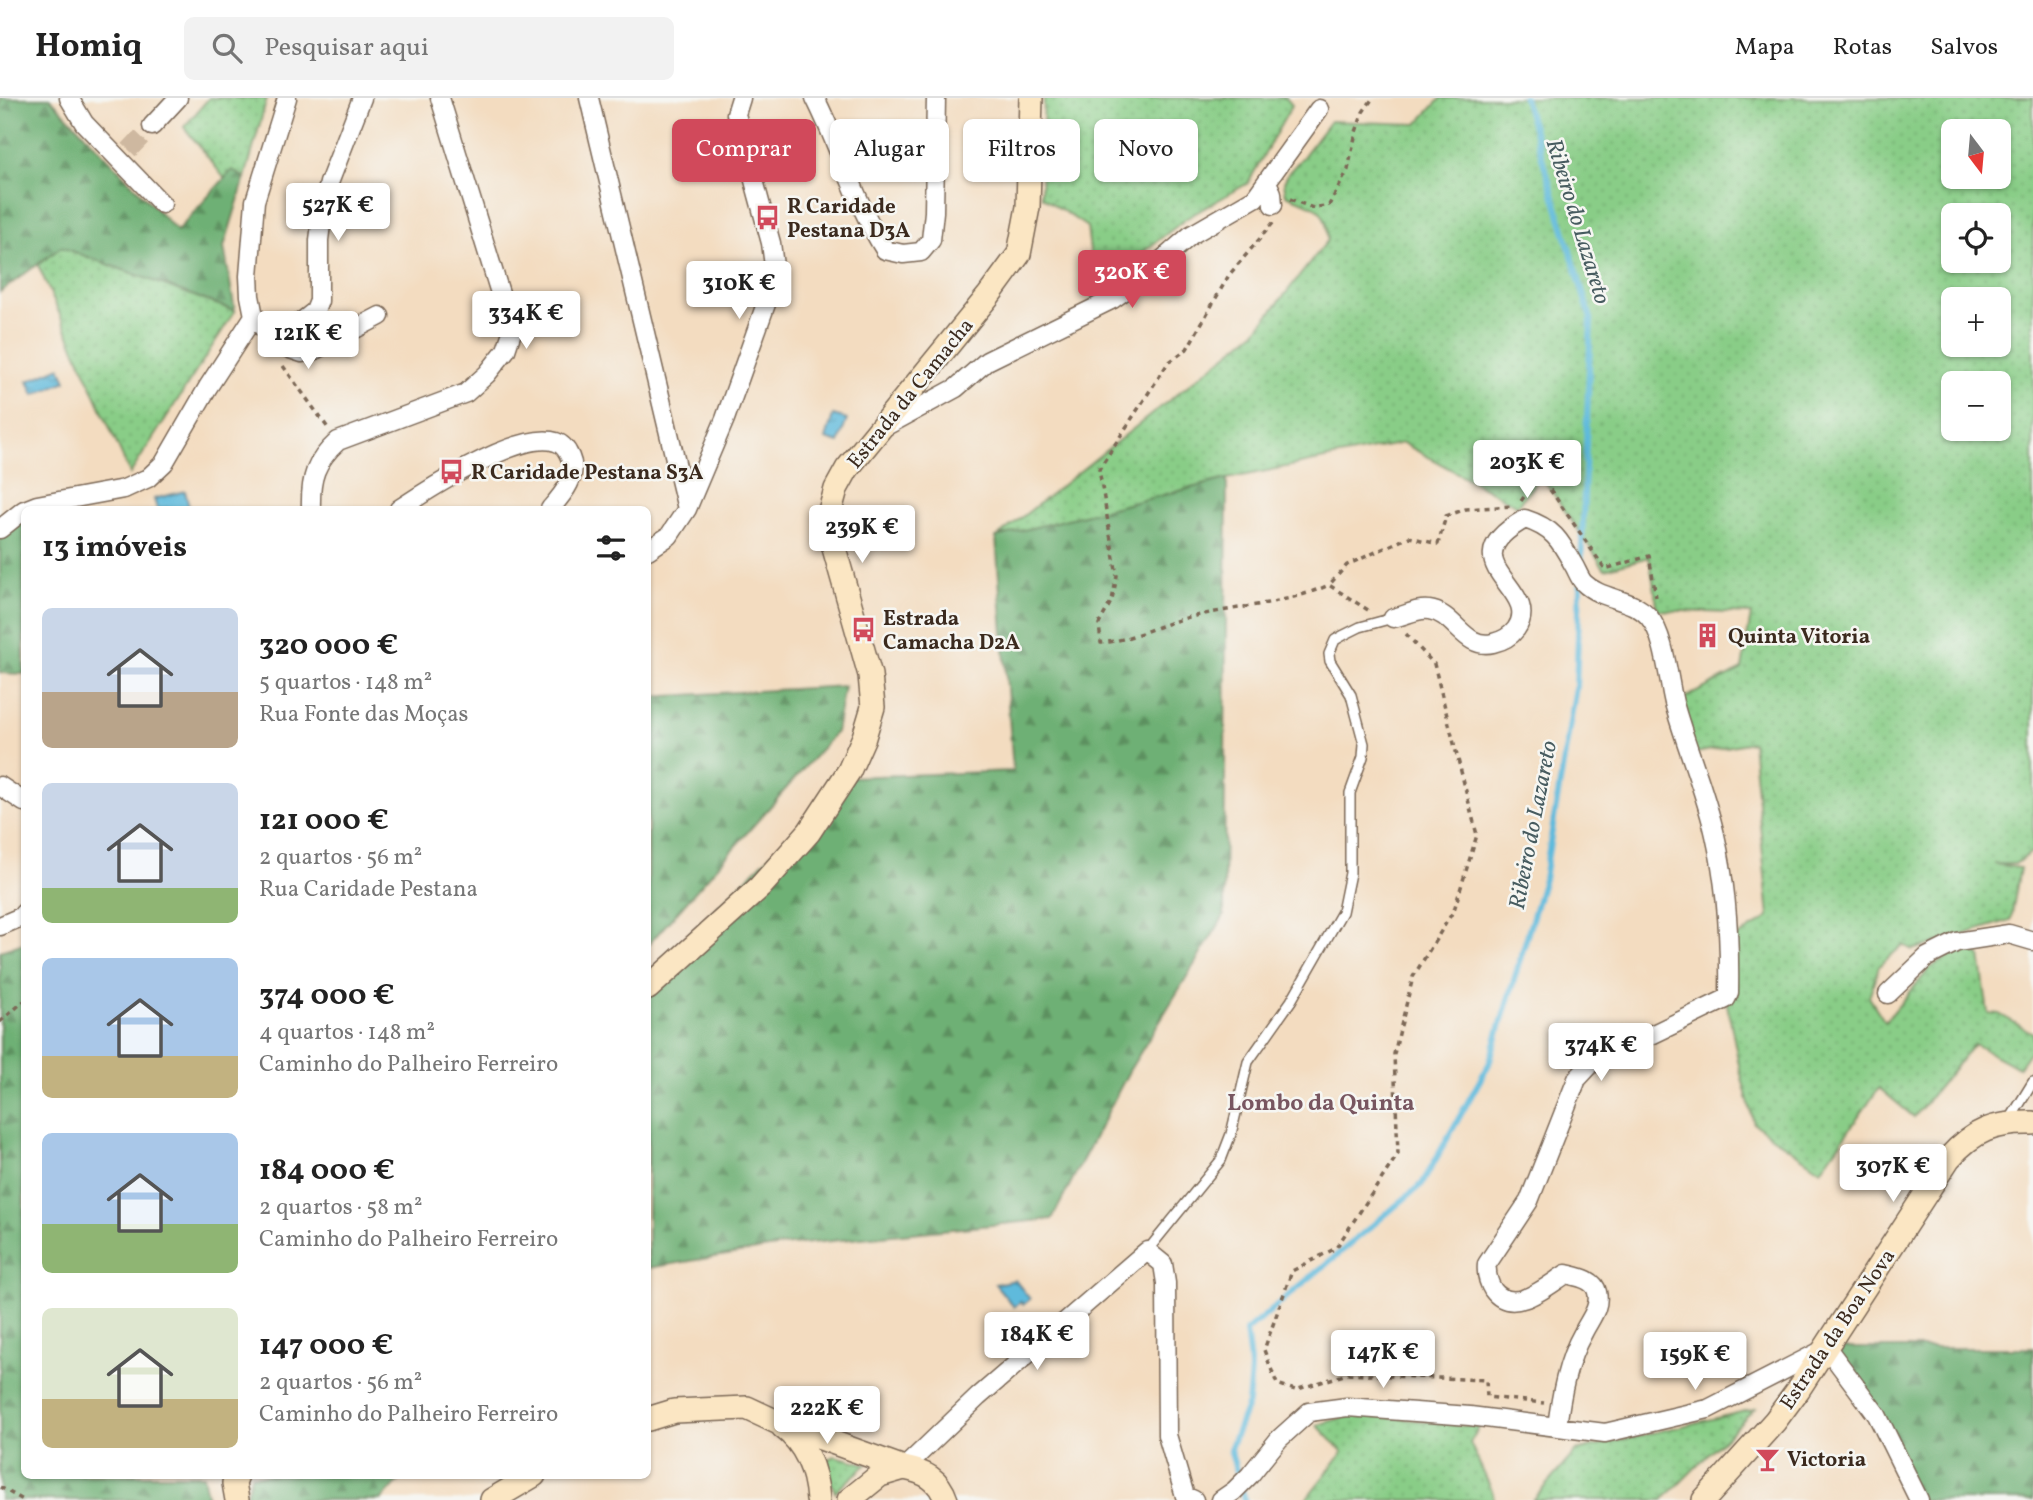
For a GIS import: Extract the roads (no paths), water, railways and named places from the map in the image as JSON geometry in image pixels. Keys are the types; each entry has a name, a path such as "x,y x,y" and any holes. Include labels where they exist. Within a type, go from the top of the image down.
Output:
{"street":[{"path":"69,98 84,123 125,155 162,204"},
{"path":"152,126 178,98"},
{"path":"287,98 255,201 249,276 254,316 274,339 302,353 313,351 380,316"},
{"path":"274,339 301,323 315,311 319,301 319,240 329,183 362,98"},
{"path":"311,506 310,492 315,471 322,456 338,441 466,393 487,374 506,350 512,332 440,98"},
{"path":"589,98 687,509"},
{"path":"651,548 669,536 687,509 725,419 772,287 774,266 771,243 736,114 741,98"},
{"path":"815,98 833,134 872,230 885,250 904,254 921,252 931,240 936,98"},
{"name":"Estrada da Camacha","path":"651,985 760,887 809,832 849,771 864,737 873,707 870,675 834,548 830,511 836,489 847,469 989,295 1019,254 1028,207 1031,98"},
{"path":"878,431 956,388 987,361 1113,299 1135,284 1191,235 1255,198 1319,109"},
{"path":"1267,182 1279,206"},
{"path":"35,506 69,505 124,489 148,478 164,463 208,387 254,316"},
{"path":"404,506 429,489 500,451 536,441 556,441 566,448 572,463 567,489 553,506"},
{"path":"0,529 21,514"},
{"path":"1393,618 1420,610 1432,610 1445,617 1473,642 1487,644 1502,640 1514,632 1520,622 1520,608 1492,556 1494,544 1511,527 1525,519 1544,525 1566,550 1583,582 1596,592 1647,614 1656,627 1675,703 1715,835 1730,942 1729,993 1726,999 1591,1064 1577,1079 1529,1201 1487,1264 1489,1284 1504,1300 1517,1301 1535,1295 1566,1274 1591,1282 1597,1291 1595,1311 1572,1356 1557,1427"},
{"path":"0,786 21,800"},
{"path":"0,926 21,917"},
{"path":"1888,994 1927,957 1956,942 2009,934 2033,941"},
{"name":"Estrada da Boa Nova","path":"1704,1500 1775,1421 1827,1348 1949,1158 1971,1137 1994,1126 2009,1122 2033,1123"},
{"path":"849,1500 880,1475 904,1468 978,1397 1147,1251 1163,1264 1166,1283 1167,1435 1185,1496 1194,1500"},
{"path":"1227,1496 1250,1475 1279,1439 1309,1412 1347,1407 1470,1416 1605,1433 1708,1409 1827,1348 1877,1415 1919,1500"},
{"path":"651,1418 674,1411 747,1408 779,1423 904,1468 921,1471 941,1488 946,1500"},
{"path":"779,1423 791,1432 813,1466 818,1500"},
{"path":"236,1479 237,1500"},
{"path":"492,1500 527,1479"}],"lane":[{"path":"1147,1251 1222,1160 1248,1062 1291,1001 1342,912 1350,873 1350,793 1365,750 1351,695 1329,661 1329,654 1335,640 1360,627 1393,618"},
{"path":"2009,1122 2033,1082"}],"water":[{"path":"60,367 66,381 34,395 28,381"},
{"path":"833,415 847,419 839,443 826,439"},
{"path":"185,491 189,506 156,506 154,499"},
{"path":"1015,1280 1030,1299 1023,1305 1021,1302 1014,1307 995,1284"}],"waterway":[{"name":"Ribeiro do Lazareto","path":"1524,98 1591,319 1581,568"},
{"name":"Ribeiro do Lazareto","path":"1245,1500 1230,1449 1248,1403 1251,1370 1246,1331 1422,1184 1489,1064 1544,879 1576,687 1580,586"}],"tunnel":[{"path":"129,150 152,126"}],"place":[{"name":"R Caridade Pestana D3A","path":"767,218"},
{"name":"R Caridade Pestana S3A","path":"451,472"},
{"name":"Estrada Camacha D2A","path":"863,630"},
{"name":"Quinta Vitoria","path":"1708,636"},
{"name":"Victoria","path":"1767,1459"}],"district":[{"name":"Lombo da Quinta","path":"1321,1102"}]}
